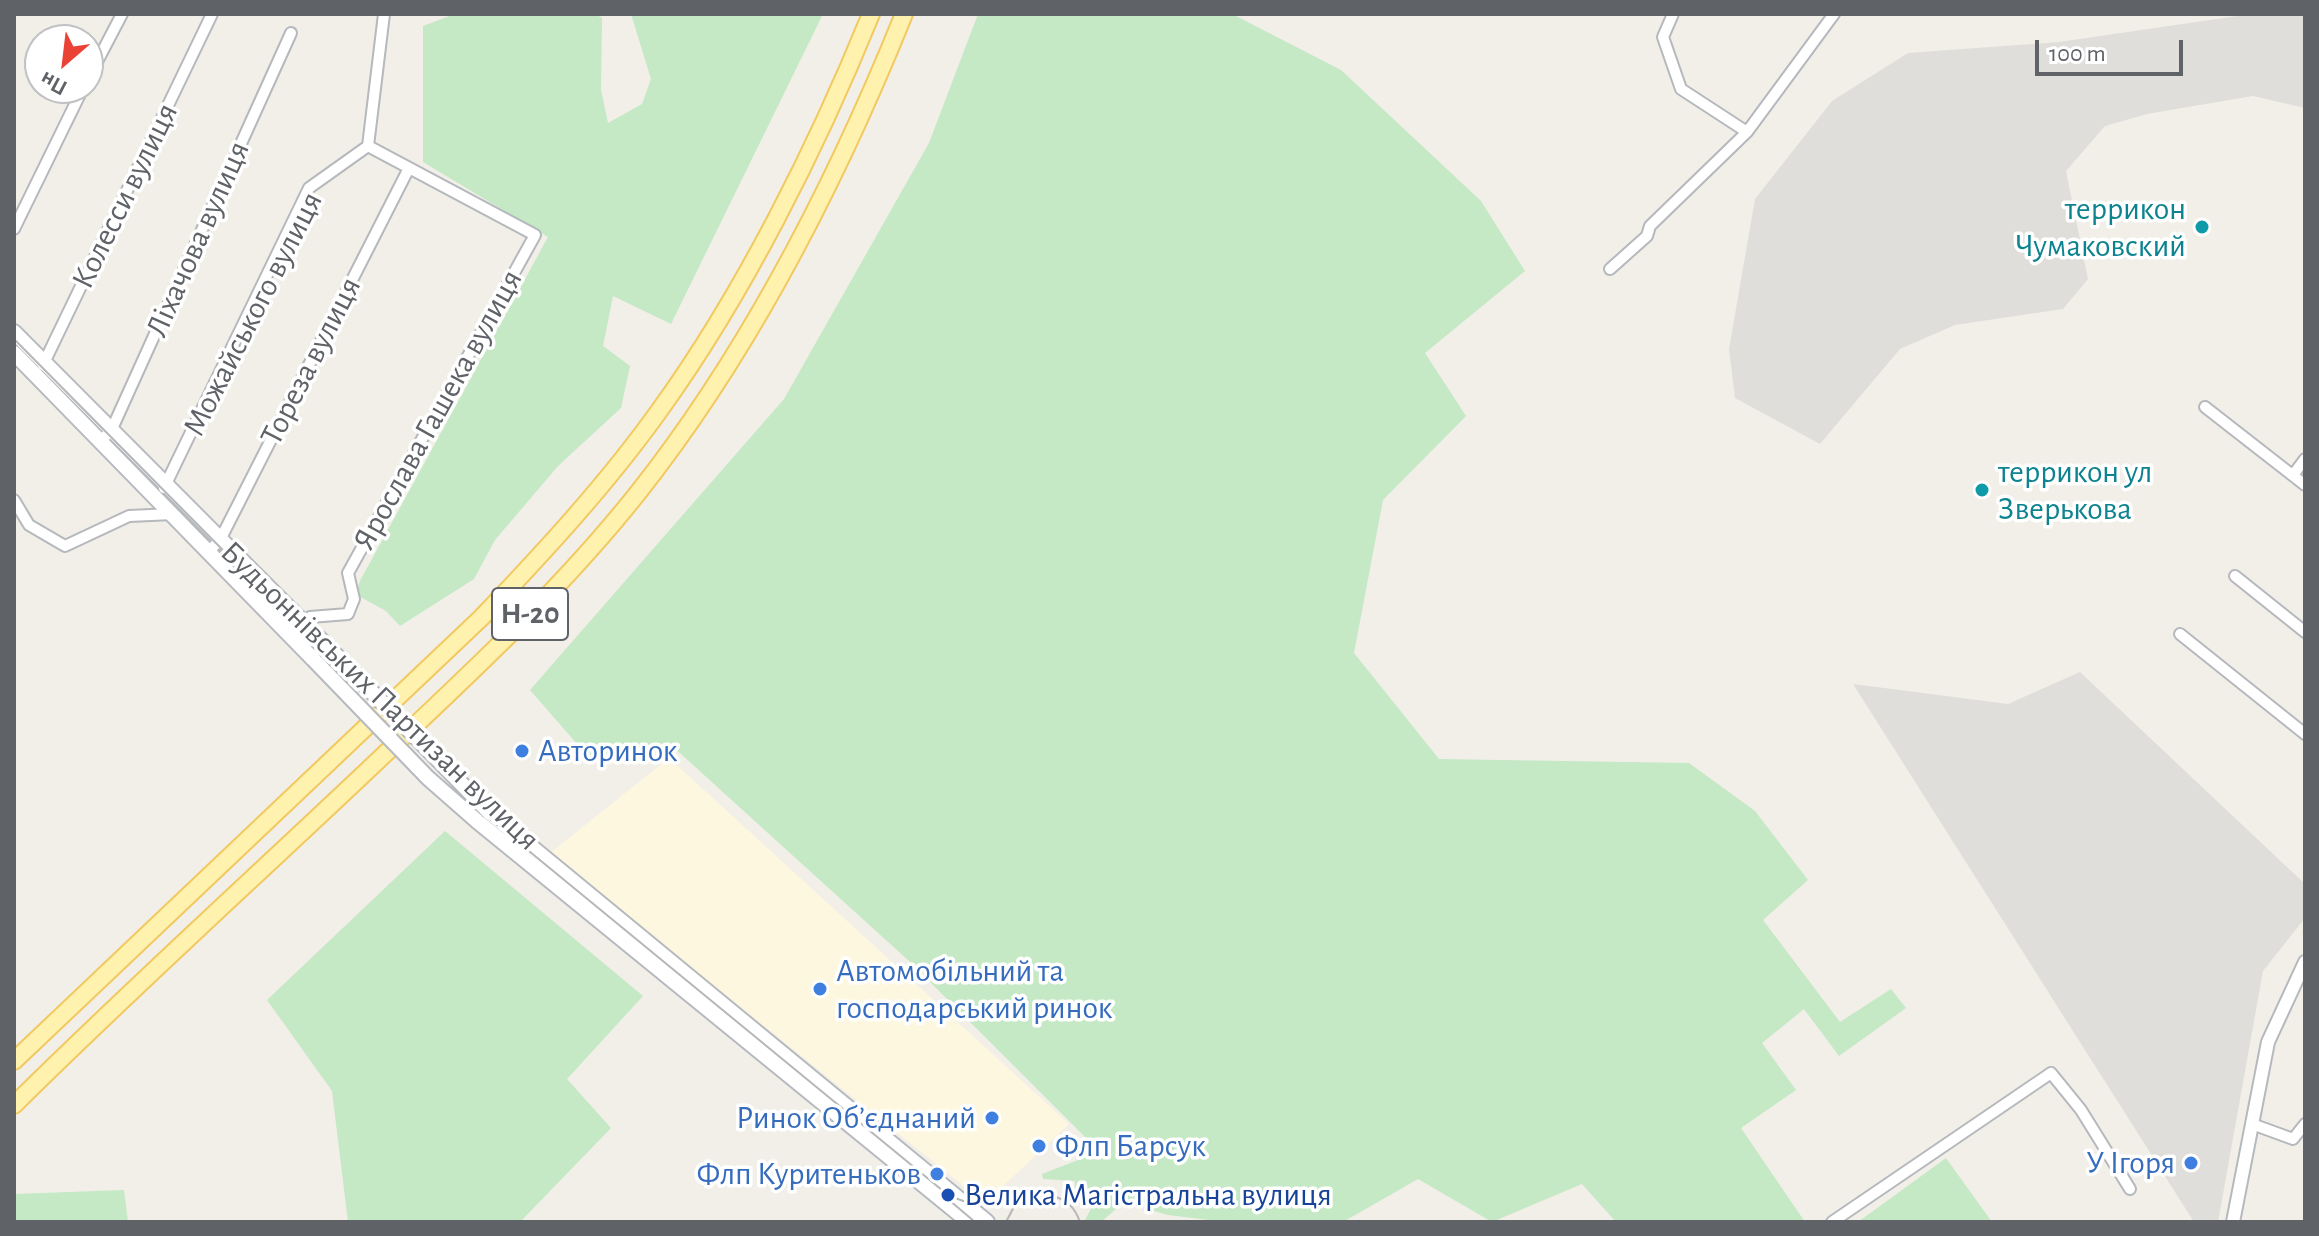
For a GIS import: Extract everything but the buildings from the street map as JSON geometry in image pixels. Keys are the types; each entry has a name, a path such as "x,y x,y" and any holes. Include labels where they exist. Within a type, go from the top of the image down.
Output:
{"main road":[{"name":"Н-20","path":"14,1061 481,618 549,548 614,471 661,409 739,284 812,144 871,14"},
{"name":"Н-20","path":"14,1105 505,641 637,493 723,371 766,298 841,156 904,14"},
{"name":"Будьоннівських Партизан вулиця","path":"14,332 39,369 178,509 220,540 326,645 483,816 969,1222"},
{"name":"Будьоннівських Партизан вулиця","path":"14,353 39,369"},
{"name":"Будьоннівських Партизан вулиця","path":"178,509 209,551 428,778 483,816 987,1222"},
{"path":"213,874 235,896"}],"street":[{"path":"104,48 122,14"},
{"name":"Колесси вулиця","path":"39,369 212,14"},
{"path":"384,14 368,146 409,168"},
{"path":"1673,14 1663,37 1681,89 1747,132"},
{"path":"1610,269 1647,236 1650,226 1747,132 1834,14"},
{"name":"Ліхачова вулиця","path":"106,436 291,33"},
{"path":"14,229 75,104"},
{"name":"Можайського вулиця","path":"161,492 309,188 368,146"},
{"name":"Ярослава Гашека вулиця","path":"284,628 303,624 310,617 348,614 354,599 348,573 535,235 409,168"},
{"name":"Тореза вулиця","path":"209,551 220,540 409,168"},
{"path":"2205,407 2305,485"},
{"path":"2293,475 2305,459"},
{"path":"14,500 29,525 65,546 129,516 178,509"},
{"path":"2235,576 2305,632"},
{"path":"2180,634 2305,734"},
{"path":"2233,1222 2268,1042 2300,982 2305,962"},
{"path":"1832,1222 2051,1073 2081,1110 2130,1189"},
{"path":"2252,1124 2293,1139 2305,1124"}],"shaded area":[{"path":"2251,14 2305,14 2305,108 2253,96 2147,114 2105,126 2066,171 2088,279 2063,309 1955,325 1900,349 1820,444 1735,398 1729,349 1755,199 1832,101 1908,53 2059,42"},
{"path":"2080,672 2305,884 2305,918 2263,971 2218,1222 2194,1222 1853,684 2008,704"},
{"name":"Автомобільний та господарський ринок","path":"669,758 1069,1124 985,1203 549,854"}],"green space":[{"path":"455,14 595,14 602,18 601,90 608,123 642,104 651,79 631,14 823,14 671,324 613,296 603,346 630,366 621,408 558,466 495,540 474,579 400,626 386,611 355,594 548,237 423,162 423,26"},
{"path":"978,14 1232,14 1341,70 1481,201 1525,271 1425,353 1466,416 1383,500 1354,653 1439,759 1689,763 1755,811 1808,880 1763,920 1840,1022 1891,989 1906,1008 1839,1056 1804,1009 1762,1043 1796,1090 1741,1128 1805,1222 1616,1222 1582,1184 1492,1222 1418,1179 1343,1222 1225,1222 1168,1215 1124,1202 1101,1222 1084,1222 1096,1199 1085,1205 1078,1204 1074,1198 1075,1181 1043,1179 1042,1174 1086,1157 1088,1140 909,961 671,745 591,760 530,690 784,399 929,143"},
{"path":"445,831 643,996 567,1079 611,1128 520,1222 348,1222 332,1091 267,1000"},
{"path":"1946,1158 1992,1222 1858,1222"},
{"path":"124,1190 128,1222 14,1222 14,1194"}],"tram line":[{"path":"14,339 485,815 948,1195 985,1205 1051,1196 1073,1208 1080,1222"},
{"path":"1006,1222 1018,1199"},
{"path":"949,1200 975,1222"}],"place":[{"name":"террикон Чумаковский","path":"2202,227"},
{"name":"террикон ул Зверькова","path":"1982,490"},
{"name":"Авторинок","path":"522,751"},
{"name":"Автомобільний та господарський ринок","path":"820,989"},
{"name":"Ринок Обʼєднаний","path":"992,1118"},
{"name":"Флп Барсук","path":"1039,1146"},
{"name":"У Ігоря","path":"2191,1163"},
{"name":"Флп Куритеньков","path":"937,1174"},
{"name":"Велика Магістральна вулиця","path":"948,1195"}]}
